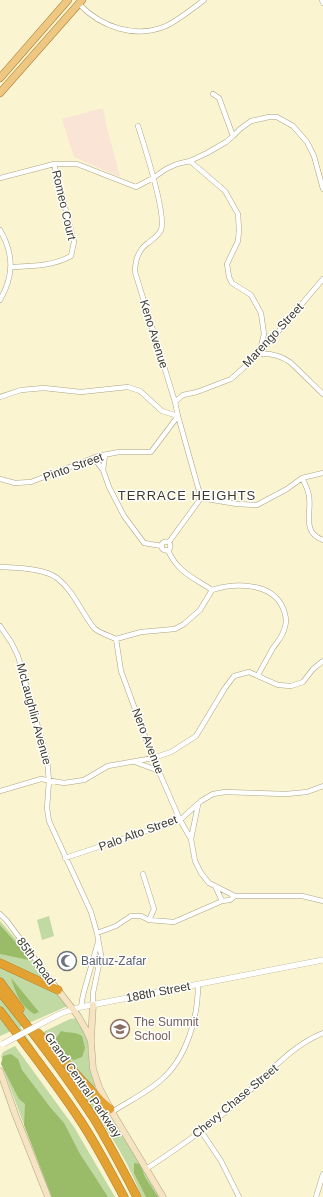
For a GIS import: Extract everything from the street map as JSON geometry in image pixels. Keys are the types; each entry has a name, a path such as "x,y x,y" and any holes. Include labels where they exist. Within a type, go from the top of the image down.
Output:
{"highway":[{"path":"0,963 58,990"},
{"path":"0,982 45,1042 111,1111"},
{"name":"Grand Central Parkway","path":"0,992 64,1076 92,1117 116,1156 137,1197"},
{"name":"Grand Central Parkway","path":"0,1011 80,1120 105,1160 124,1197"},
{"path":"0,1019 25,1044"}],"main road":[{"path":"0,78 68,0"},
{"path":"0,93 81,2"},
{"name":"85th Road","path":"58,990 72,1009"},
{"path":"91,1041 93,1005"},
{"name":"Grand Central Parkway","path":"72,1009 82,1022 91,1041 92,1060 96,1079 111,1111 163,1197"},
{"path":"0,1071 15,1114 48,1197"}],"street":[{"path":"81,2 94,18 104,24 126,30 140,31 155,29 170,24 204,0"},
{"path":"213,94 219,98 234,136"},
{"path":"0,178 54,164 77,164 136,187 176,164 190,161 207,153 234,136 240,128 251,121 276,117 293,126 307,142 314,156 323,189"},
{"name":"Keno Avenue","path":"138,126 154,178 163,223 159,234 142,248 138,254 135,272 175,402 201,498"},
{"path":"190,161 225,191 238,214 238,241 227,264 229,277 232,283 251,295 261,313 264,334 259,354 272,354 284,358 323,394"},
{"name":"Romeo Court","path":"12,267 35,266 53,263 62,261 71,256 74,242 54,164"},
{"path":"0,230 6,240 12,267 7,286 0,300"},
{"name":"Marengo Street","path":"175,402 184,395 197,392 231,379 259,354 323,280"},
{"path":"0,397 21,390 44,388 81,392 128,387 140,391 162,411 178,416"},
{"name":"Pinto Street","path":"0,479 15,484 31,482 105,455 119,452 151,452 178,416"},
{"path":"103,470 105,455"},
{"path":"94,458 103,470 116,503 144,543 162,546 163,549 168,550 180,570 212,590 230,586 246,586 257,588 272,594 280,602 285,616 285,628 281,639 274,647 258,675"},
{"path":"162,546 164,542 169,542 201,498 237,504 257,505 287,489 302,478 323,473"},
{"path":"302,478 307,487 309,496 308,515 310,527 317,537 323,540"},
{"path":"168,550 171,546 169,542"},
{"path":"0,568 16,568 46,573 57,578 72,595 95,629 116,639 141,632 175,629 184,624 200,610 212,590"},
{"name":"McLaughlin Avenue","path":"0,626 12,642 20,661 45,752 49,781 48,817 90,912 97,933 101,955 93,993 93,1005"},
{"name":"Nero Avenue","path":"116,639 121,671 153,758 180,820 191,838"},
{"path":"0,792 41,779 64,783 84,780 108,766 153,758 171,752 196,736 234,676 249,672 278,685 291,686 303,682 313,669 323,661"},
{"path":"133,762 159,771"},
{"name":"Palo Alto Street","path":"66,858 180,820 207,796 214,794 225,792 286,794 307,792 323,786"},
{"name":"Nero Avenue","path":"198,804 191,838 195,861 201,873 209,883 216,888 235,896"},
{"path":"143,874 154,909 149,920"},
{"name":"Nero Avenue","path":"216,888 222,901"},
{"path":"97,933 116,926 131,916 141,916 149,920 174,922 222,901 230,900 235,896 296,896 323,900"},
{"name":"85th Road","path":"0,914 7,921 58,990"},
{"name":"McLaughlin Avenue","path":"81,1007 98,940"},
{"name":"188th Street","path":"2,1045 46,1020 72,1009 323,960"},
{"path":"111,1111 161,1080 174,1065 182,1052 193,1024 198,997 198,985"},
{"name":"Chevy Chase Street","path":"146,1169 201,1131 244,1096 270,1070 292,1052 314,1037 323,1033"},
{"path":"201,1131 221,1161 239,1197"},
{"path":"316,1197 323,1174"}],"shaded area":[{"path":"103,108 120,177 74,157 62,119"}],"green space":[{"path":"49,916 54,936 42,940 37,920"},
{"path":"0,921 72,1004 20,1027 39,1055 18,1028 0,1036"},
{"path":"0,925 26,954 29,960 0,954"},
{"path":"11,978 39,1012 34,1014 25,1007 17,994"},
{"path":"77,1018 88,1039 88,1051 96,1086 94,1088 41,1033 70,1019"},
{"path":"61,1031 82,1036 85,1048 82,1057 74,1060 64,1056 59,1051 54,1041"},
{"path":"46,1044 101,1105 114,1122 161,1197 142,1197 128,1166 110,1134"},
{"path":"15,1046 74,1127 115,1197 51,1197 1,1063 3,1060 1,1057 3,1052"},
{"path":"11,1054 18,1059 22,1070 64,1123 80,1154 108,1197 52,1197 24,1125 25,1104 19,1099 1,1064 3,1056"},
{"path":"134,1163 140,1164 145,1177 158,1197 146,1197 134,1173"}],"place":[{"name":"Baituz-Zafar","path":"67,961"},
{"name":"The Summit School","path":"120,1029"}],"district":[{"name":"TERRACE HEIGHTS","path":"187,495"}]}
